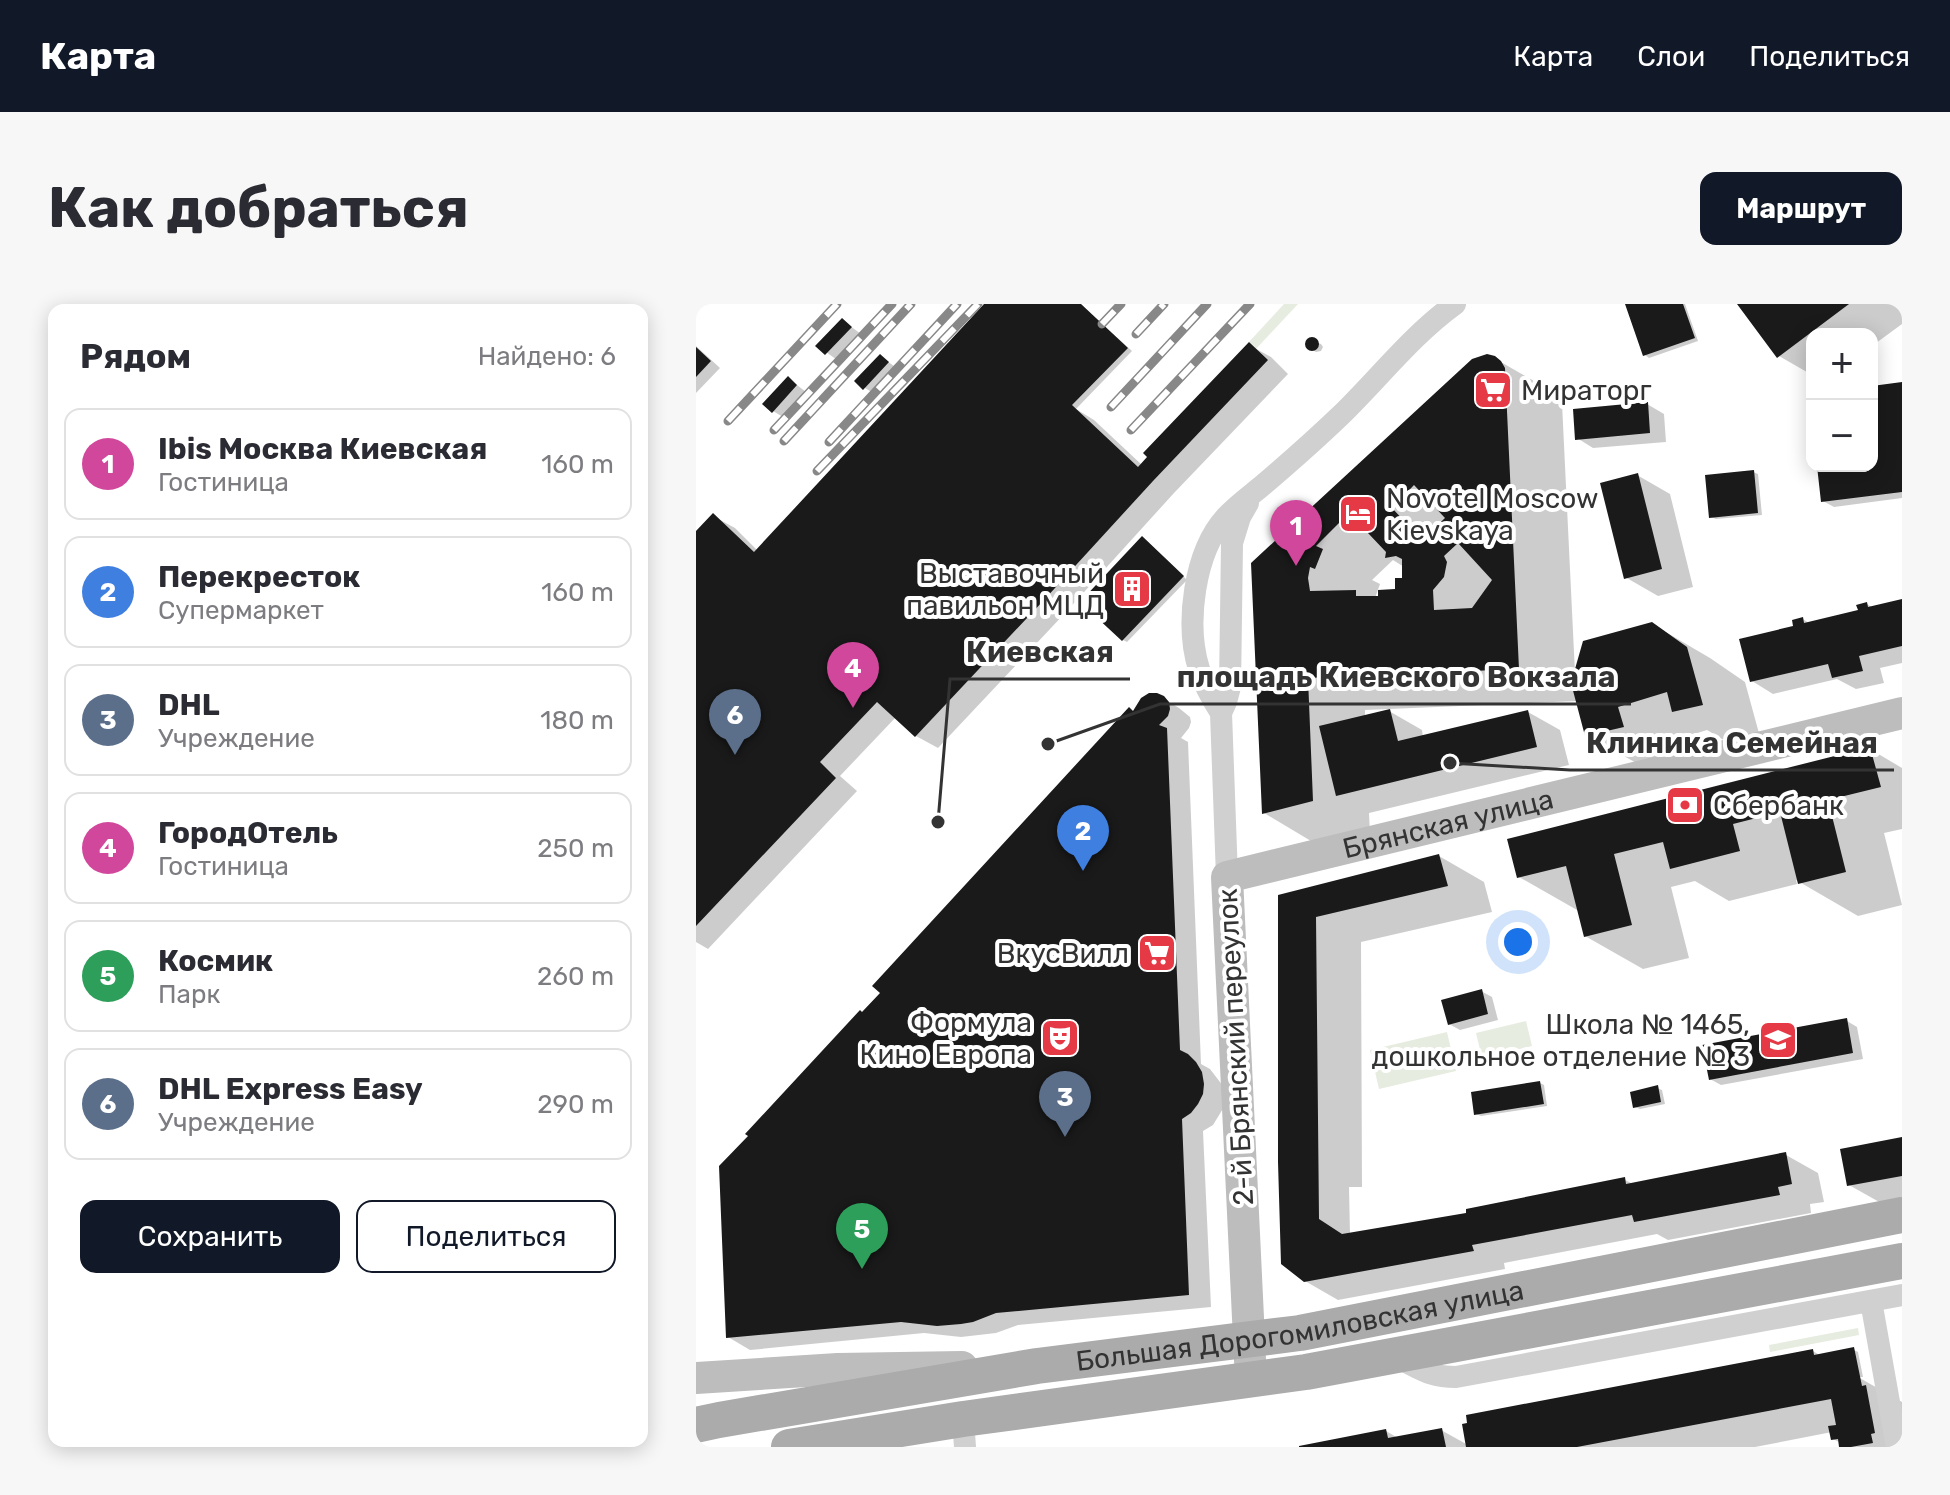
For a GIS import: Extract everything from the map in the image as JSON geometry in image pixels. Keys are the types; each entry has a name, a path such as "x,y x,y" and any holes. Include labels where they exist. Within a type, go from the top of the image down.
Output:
{"main road":[{"name":"Большая Дорогомиловская улица","path":"696,1425 1037,1366 1248,1341 1386,1318 1902,1215"},
{"name":"Большая Дорогомиловская улица","path":"789,1447 964,1433 1391,1358 1902,1261"}],"street":[{"path":"1255,492 1312,443 1439,316 1455,304"},
{"name":"2-й Брянский переулок","path":"1221,713 1198,668 1193,633 1194,600 1211,539 1226,518 1255,492"},
{"name":"2-й Брянский переулок","path":"1251,1381 1221,713 1230,687 1232,543 1240,517 1255,492"},
{"path":"1193,633 1198,626 1214,622 1228,633 1230,641"},
{"name":"Брянская улица","path":"1227,877 1902,713"},
{"path":"1386,1318 1371,1327 1368,1334 1371,1349 1425,1373 1456,1377 1902,1295"},
{"path":"1871,1301 1897,1447"},
{"path":"696,1378 838,1369 1037,1366"}],"shaded area":[{"path":"1284,304 1298,304 1256,349 1249,342"},
{"path":"1526,1021 1532,1046 1482,1058 1476,1033"},
{"path":"1447,1032 1456,1071 1379,1089 1370,1050"},
{"path":"1858,1328 1859,1335 1770,1352 1769,1345"}],"building":[{"path":"984,304 1081,304 1128,348 1072,405 1138,467 1147,457 1143,453 1249,342 1268,360 915,737 877,702 820,762 836,778 696,926 696,531 713,513 754,552"},
{"path":"1625,304 1683,304 1695,338 1643,356"},
{"path":"1737,304 1849,304 1817,328 1806,328 1806,336 1777,358"},
{"path":"842,318 852,327 825,355 815,346"},
{"path":"1312,337 1319,344 1312,351 1305,344"},
{"path":"696,347 711,361 696,377"},
{"path":"880,354 889,362 863,390 854,381"},
{"path":"1487,354 1495,356 1505,368 1519,669 1308,678 1313,801 1262,814 1251,563 1472,359","holes":["1414,485 1445,518 1422,540 1392,508","1349,513 1386,552 1385,558 1396,556 1402,559 1402,578 1395,578 1395,589 1378,590 1378,596 1356,596 1356,590 1310,591 1310,567 1315,569 1323,549 1316,546","1458,543 1492,580 1472,608 1434,610 1433,590 1444,577 1447,562 1444,556"]},
{"path":"788,376 797,385 772,413 762,404"},
{"path":"1902,382 1902,492 1821,502 1818,472 1878,472 1878,385"},
{"path":"1648,402 1650,433 1575,440 1573,409"},
{"path":"1754,470 1758,513 1709,518 1705,475"},
{"path":"1638,473 1662,569 1624,579 1600,483"},
{"name":"Выставочный павильон МЦД","path":"1142,536 1184,576 1122,641 1080,602"},
{"path":"1902,599 1902,646 1859,656 1863,671 1832,678 1828,664 1750,682 1739,639 1793,626 1792,620 1803,617 1804,623 1858,610 1856,605 1867,602 1868,607"},
{"path":"1652,622 1687,647 1703,705 1672,712 1667,692 1618,707 1624,727 1585,736 1571,683 1583,641"},
{"path":"1149,693 1164,696 1170,709 1159,725 1167,728 1180,1050 1196,1062 1204,1084 1198,1104 1182,1119 1189,1295 996,1313 961,1324 937,1326 901,1322 726,1338 719,1166 860,1010 862,1012 880,993 872,986 1129,707 1133,711 1141,698"},
{"path":"1390,709 1398,741 1528,710 1537,747 1336,796 1319,726"},
{"path":"1870,747 1881,787 1828,800 1846,872 1798,884 1780,812 1733,824 1740,851 1670,869 1663,842 1614,854 1632,925 1584,937 1566,866 1517,878 1507,839"},
{"path":"1439,854 1448,886 1316,917 1319,1219 1342,1234 1466,1213 1466,1209 1625,1177 1626,1184 1786,1152 1792,1184 1778,1187 1780,1195 1634,1222 1632,1215 1472,1245 1474,1251 1304,1282 1281,1264 1278,895"},
{"path":"1482,989 1488,1014 1448,1025 1441,1000"},
{"path":"1847,1018 1853,1053 1709,1080 1702,1045"},
{"path":"1540,1081 1544,1104 1474,1115 1471,1092"},
{"path":"1658,1085 1661,1102 1633,1108 1630,1092"},
{"path":"1902,1137 1902,1176 1847,1186 1840,1149"},
{"path":"1854,1347 1862,1386 1866,1385 1875,1433 1871,1434 1873,1443 1839,1447 1838,1439 1831,1440 1828,1426 1836,1425 1831,1399 1577,1447 1466,1447 1462,1424 1467,1423 1466,1415 1813,1349 1814,1355"},
{"path":"1442,1428 1446,1447 1299,1447 1386,1429 1388,1438"}],"railway":[{"path":"728,421 837,304"},
{"path":"774,430 892,304"},
{"path":"784,441 911,304"},
{"path":"829,442 957,304"},
{"path":"817,471 978,304"},
{"path":"1102,324 1121,304"},
{"path":"1136,334 1164,304"},
{"path":"1111,407 1207,304"},
{"path":"1131,430 1250,304"}],"place":[{"name":"Мираторг","path":"1493,390"},
{"name":"Novotel Moscow Kievskaya","path":"1358,514"},
{"name":"Ibis Москва Киевская","path":"1296,566"},
{"name":"Выставочный павильон МЦД","path":"1132,589"},
{"name":"ГородОтель","path":"853,708"},
{"name":"площадь Киевского Вокзала","path":"1048,744"},
{"name":"DHL Express Easy","path":"735,755"},
{"name":"Клиника Семейная","path":"1450,763"},
{"name":"Сбербанк","path":"1685,805"},
{"name":"Киевская","path":"938,822"},
{"name":"Перекресток","path":"1083,871"},
{"name":"ВкусВилл","path":"1157,953"},
{"name":"Формула Кино Европа","path":"1060,1038"},
{"name":"Школа № 1465, дошкольное отделение № 3","path":"1778,1040"},
{"name":"DHL","path":"1065,1137"},
{"name":"Космик","path":"862,1269"}]}
